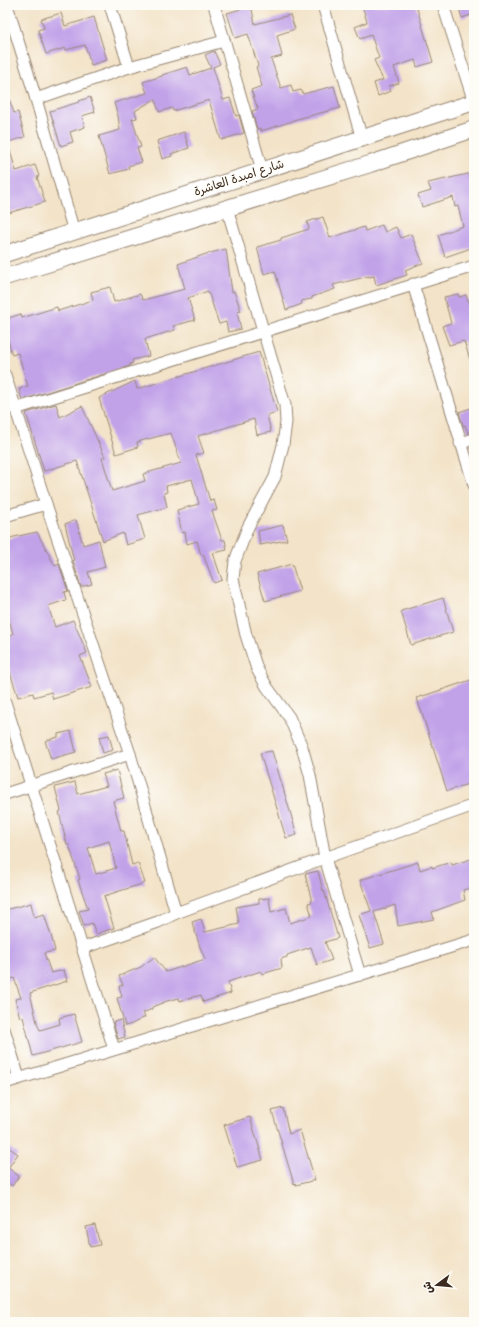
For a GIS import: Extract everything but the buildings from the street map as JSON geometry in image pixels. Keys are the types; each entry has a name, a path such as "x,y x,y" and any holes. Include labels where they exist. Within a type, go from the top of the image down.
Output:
{"main road":[{"name":"شارع امبدة العاشرة","path":"5,254 474,102"},
{"name":"شارع امبدة العاشرة","path":"5,277 370,164 474,129"}],"street":[{"path":"7,5 10,34 36,99 74,232"},
{"path":"110,5 129,67"},
{"path":"214,5 262,170"},
{"path":"323,5 362,139"},
{"path":"443,5 474,102"},
{"path":"36,99 129,67 224,41"},
{"path":"227,208 285,405 286,422 283,445 275,477 248,527 236,561 233,579 246,635 257,668 267,687 289,717 302,747 310,775 325,858 360,975"},
{"path":"15,409 474,266"},
{"path":"413,284 474,485"},
{"path":"5,375 46,504 130,754 176,913"},
{"path":"460,443 474,439"},
{"path":"5,516 46,504"},
{"path":"5,702 114,1049"},
{"path":"5,794 31,787 130,754"},
{"path":"83,948 158,922 176,913 325,858 474,805"},
{"path":"5,1082 474,940"},
{"path":"5,1032 19,1078"}]}
